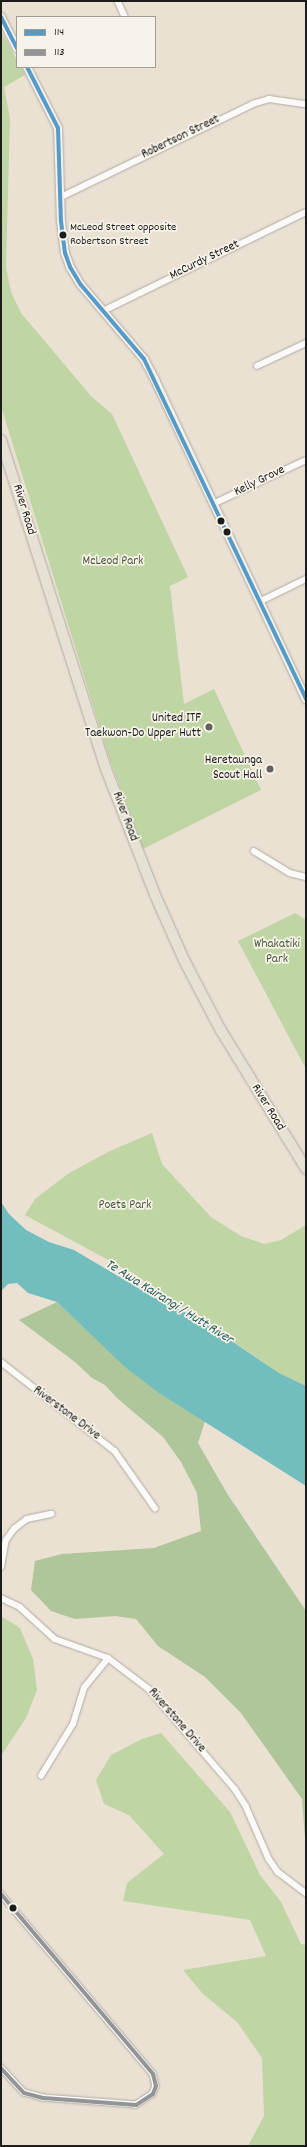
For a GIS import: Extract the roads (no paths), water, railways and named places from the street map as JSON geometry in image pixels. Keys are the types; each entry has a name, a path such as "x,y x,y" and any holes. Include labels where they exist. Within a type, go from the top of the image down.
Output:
{"highway":[{"name":"River Road","path":"1,440 106,769 154,895 185,962 220,1029 306,1169"}],"street":[{"path":"118,1 125,16"},
{"path":"1,17 16,46"},
{"path":"28,68 58,128 63,237 70,267 81,285 144,359 156,380 306,700"},
{"name":"Robertson Street","path":"61,196 254,104 269,99 306,104"},
{"name":"McCurdy Street","path":"103,310 306,212"},
{"path":"257,366 306,343"},
{"name":"Kelly Grove","path":"213,504 306,460"},
{"path":"259,602 306,579"},
{"path":"254,851 290,873 306,877"},
{"name":"Riverstone Drive","path":"1,1362 115,1451 155,1508"},
{"path":"1,1567 6,1540 14,1528 27,1519 51,1514"},
{"name":"Riverstone Drive","path":"1,1598 20,1607 59,1641 108,1658 149,1689 235,1789 246,1806 269,1859 289,1883 306,1893"},
{"path":"41,1776 72,1724 84,1688 108,1658"},
{"path":"1,1894 144,2062 153,2074 156,2086 153,2094 136,2105 43,2098 24,2093 1,2068"}],"water":[{"path":"1,1202 9,1214 26,1230 49,1242 74,1250 162,1302 196,1317 279,1373 306,1386 306,1486 159,1393 125,1367 57,1302 28,1293 17,1283 8,1284 1,1291"}],"place":[{"name":"McLeod Street opposite Robertson Street","path":"63,235"},
{"name":"United ITF Taekwon-Do Upper Hutt","path":"209,727"},
{"name":"Heretaunga Scout Hall","path":"270,769"}],"park label":[{"name":"McLeod Park","path":"113,562"},
{"name":"Whakatiki Park","path":"277,954"},
{"name":"Poets Park","path":"125,1206"}],"water label":[{"name":"Te Awa Kairangi / Hutt River","path":"169,1302"}]}
